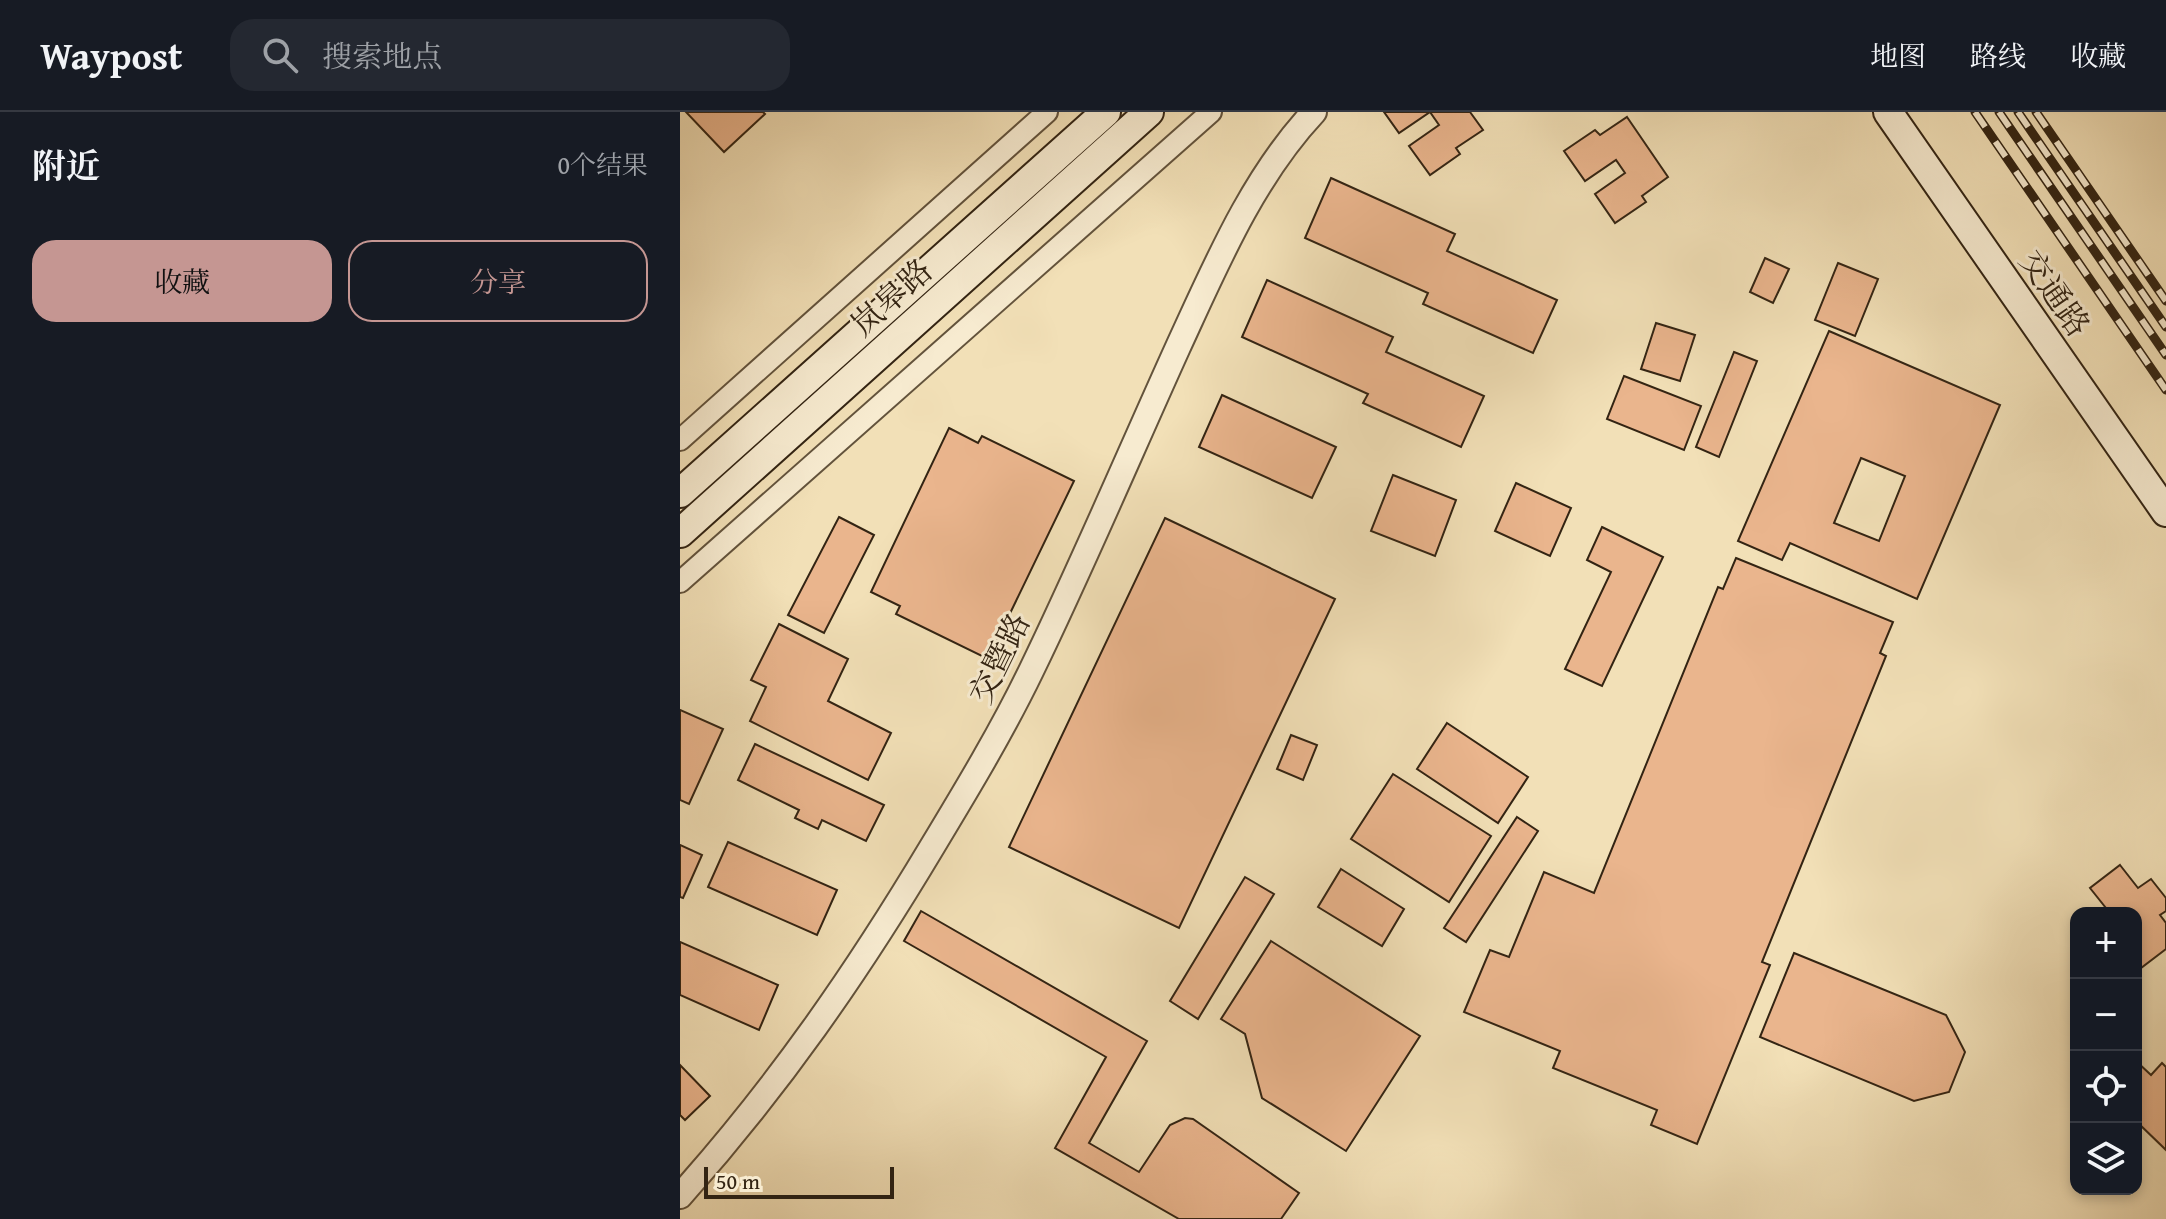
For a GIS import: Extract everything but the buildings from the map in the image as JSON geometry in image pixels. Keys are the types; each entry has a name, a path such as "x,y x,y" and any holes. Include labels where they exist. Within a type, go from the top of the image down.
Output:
{"main road":[{"name":"岚皋路","path":"680,533 981,243 1106,112"},
{"name":"岚皋路","path":"680,493 981,243 1149,112"},
{"name":"交通路","path":"1888,112 2166,512"}],"street":[{"path":"680,440 1047,112"},
{"path":"680,582 1211,112"},
{"name":"交暨路","path":"680,1196 733,1137 832,1006 899,903 975,776 1031,671 1214,269 1257,191 1314,112"}],"railway":[{"path":"1975,112 2166,390"},
{"path":"1999,112 2166,355"},
{"path":"2018,112 2166,327"},
{"path":"2036,112 2166,301"}]}
